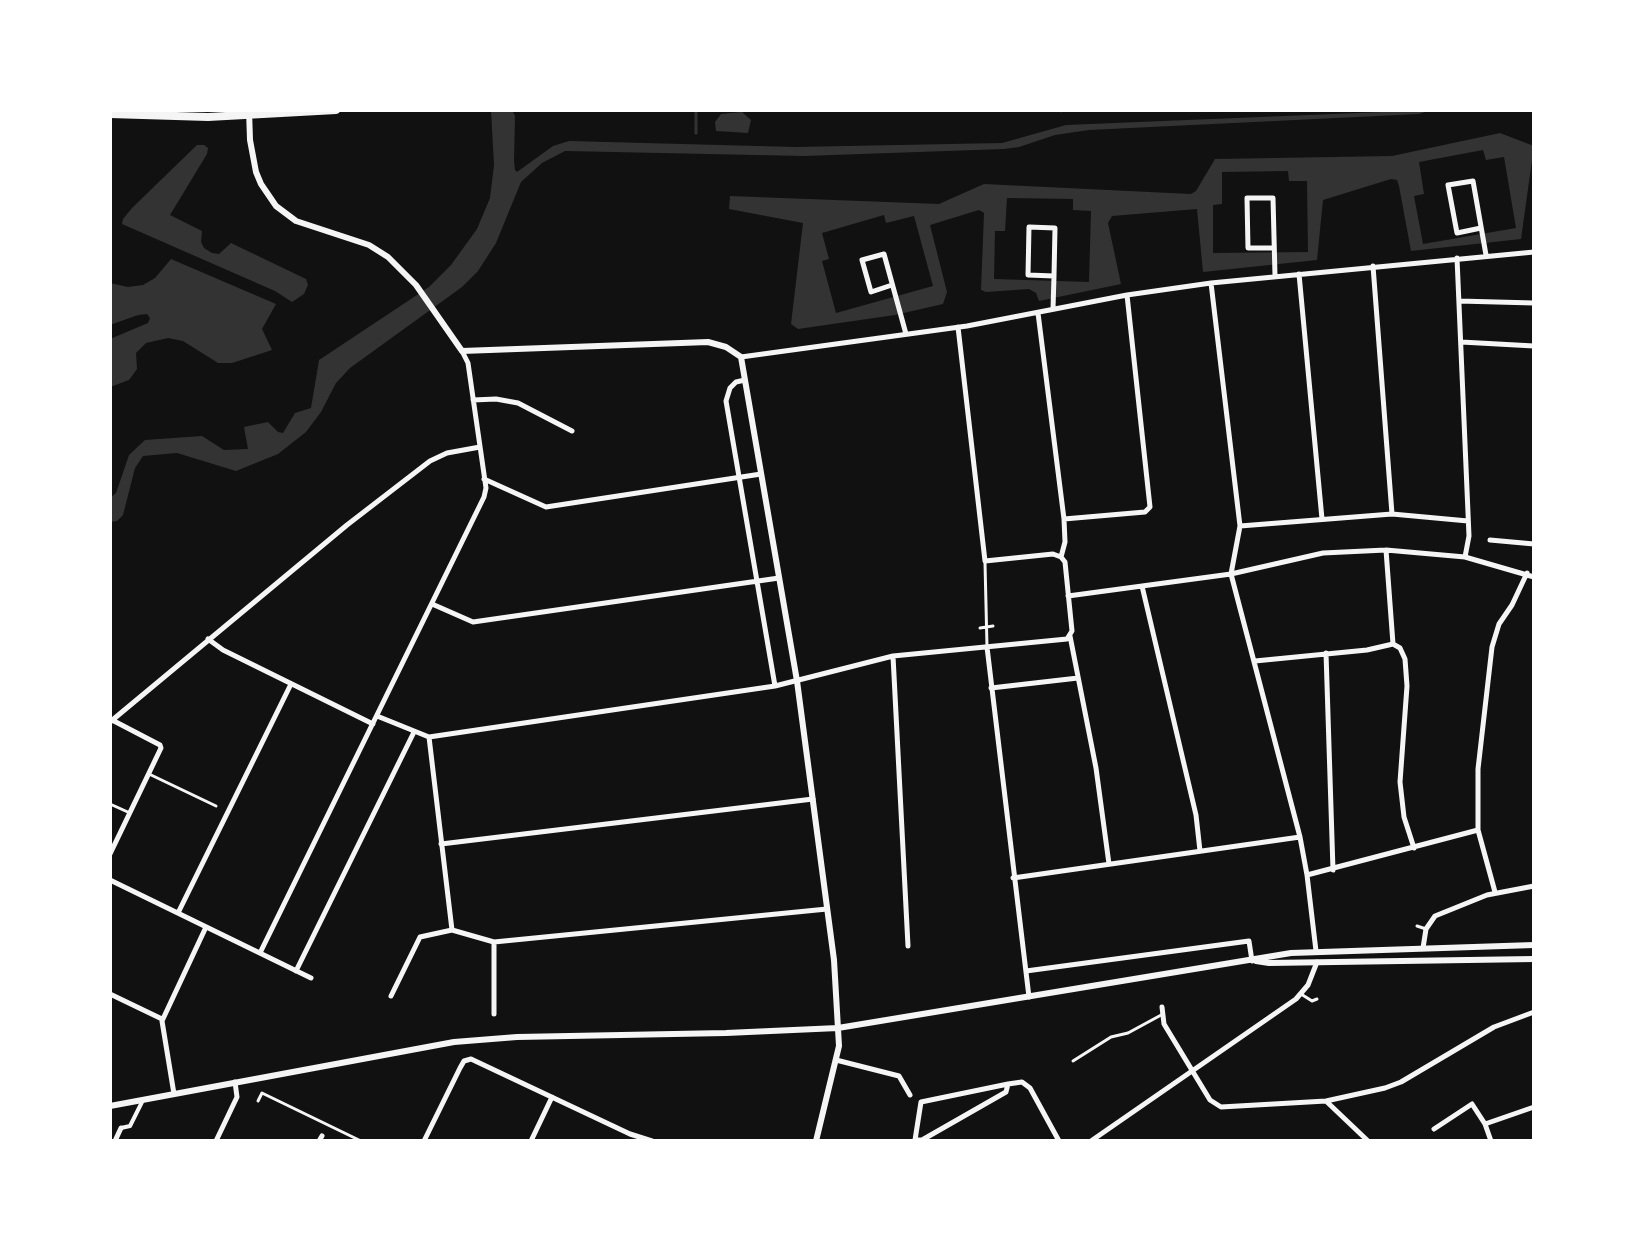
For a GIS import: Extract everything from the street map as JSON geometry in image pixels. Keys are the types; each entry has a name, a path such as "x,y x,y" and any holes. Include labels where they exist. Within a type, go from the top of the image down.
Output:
{"main road":[{"path":"110,114 208,117 336,110"}],"street":[{"path":"249,110 250,140 261,184 276,206 308,226 379,250 406,272 462,351 468,363 486,492 260,953"},
{"path":"1482,231 1457,233 1448,185 1473,181 1482,231 1486,255"},
{"path":"1274,250 1248,248 1247,198 1273,198 1275,276"},
{"path":"1053,309 1053,298 1054,279 1055,228 1029,227 1028,275 1054,279"},
{"path":"462,351 708,342 726,347 741,357 958,327 1127,295 1211,283 1534,252"},
{"path":"892,285 871,292 862,260 884,254 906,334"},
{"path":"1457,258 1469,536 1465,557"},
{"path":"1373,266 1392,514"},
{"path":"1299,274 1322,519"},
{"path":"1091,1141 1301,994 1317,962 1300,837 1231,574 1240,526 1211,283"},
{"path":"1064,519 1145,512 1150,507 1127,295"},
{"path":"1459,301 1534,303"},
{"path":"1038,313 1064,519 1065,542 1061,557"},
{"path":"958,327 985,561 1053,554 1065,562 1070,636 1096,768 1109,864"},
{"path":"1461,342 1534,346"},
{"path":"741,357 797,681 827,909 838,1028 836,1060 816,1141"},
{"path":"745,380 736,382 730,388 726,401 775,686"},
{"path":"473,400 496,399 518,403 572,431"},
{"path":"110,854 160,751 160,745 111,721 347,525 430,461 447,453 480,447"},
{"path":"484,479 546,507 761,474"},
{"path":"1240,526 1392,514 1468,521"},
{"path":"1490,540 1534,544"},
{"path":"1068,596 1231,574 1323,553 1386,550 1465,557 1534,577"},
{"path":"1386,550 1393,644"},
{"path":"1495,892 1478,830 1478,769 1492,647 1499,624 1527,573"},
{"path":"432,604 473,622 779,578"},
{"path":"1142,586 1196,815 1200,851"},
{"path":"377,716 429,737 775,686 893,656 1063,640 1070,636"},
{"path":"208,639 223,650 373,724"},
{"path":"1255,662 1367,650 1393,644 1400,648 1405,659 1407,686 1400,782 1404,817 1414,848"},
{"path":"987,647 1029,997"},
{"path":"1326,653 1333,870"},
{"path":"893,656 908,946"},
{"path":"991,688 1078,678"},
{"path":"178,913 291,684"},
{"path":"296,971 414,732"},
{"path":"429,737 452,930"},
{"path":"441,844 813,799"},
{"path":"1307,875 1478,830"},
{"path":"1013,878 1300,837"},
{"path":"110,880 311,978"},
{"path":"1423,961 1426,929 1432,918 1495,892 1534,886"},
{"path":"391,996 420,937 452,930 494,942 827,909"},
{"path":"174,1094 162,1019 206,927"},
{"path":"1026,971 1249,941 1252,961"},
{"path":"494,942 494,1014"},
{"path":"110,1106 467,1040 838,1028 1276,955 1316,951 1534,946"},
{"path":"1252,961 1534,959"},
{"path":"110,994 162,1019"},
{"path":"1162,1011 1164,1024 1210,1100 1221,1107 1326,1101 1397,1083 1494,1027 1534,1012"},
{"path":"424,1141 460,1068 467,1060 480,1062 630,1134 652,1141"},
{"path":"836,1060 899,1076 910,1095"},
{"path":"216,1141 237,1097 235,1082"},
{"path":"1008,1084 1006,1092 922,1140 915,1140 921,1102 1008,1084 1022,1082 1030,1088 1059,1141"},
{"path":"531,1141 552,1097"},
{"path":"115,1141 121,1128 130,1126 143,1100"},
{"path":"1326,1101 1368,1141"},
{"path":"1434,1129 1472,1104 1485,1124 1491,1141"},
{"path":"1485,1124 1534,1107"},
{"path":"627,1141 630,1134"}],"lane":[{"path":"985,561 986,579 981,587 987,647"},
{"path":"984,615 992,615"},
{"path":"983,627 993,626"},
{"path":"149,774 216,806"},
{"path":"110,804 130,813"},
{"path":"1417,926 1426,929"},
{"path":"1301,994 1312,1001 1317,999"},
{"path":"1073,1061 1111,1037 1128,1033 1162,1011"},
{"path":"258,1101 262,1093 361,1141"},
{"path":"320,1138 327,1125"}],"shaded area":[{"path":"491,110 512,110 515,116 514,161 517,172 553,146 569,141 795,147 1002,143 1066,125 1430,110 1419,114 1089,130 1055,135 1004,149 804,156 565,151 542,163 521,182 496,243 478,271 462,287 350,368 336,383 306,432 278,454 236,471 177,453 143,456 135,468 123,515 117,521 110,522 110,498 116,493 129,455 145,440 202,436 224,450 248,449 244,427 268,422 283,433 295,413 311,408 319,360 429,287 451,265 477,229 490,198 494,165"},
{"path":"742,112 751,120 748,133 716,131 715,122 721,114"},
{"path":"1500,133 1534,146 1521,239 1411,251 1399,186 1397,180 1391,179 1323,200 1317,260 1203,272 1197,209 1112,216 1108,223 1121,284 1039,301 1036,293 1029,289 981,290 984,213 979,210 930,225 947,292 943,304 895,315 798,329 791,324 803,223 729,209 730,196 939,204 984,184 1191,194 1196,191 1215,159 1392,156","holes":["1483,150 1486,160 1504,157 1516,228 1423,244 1414,196 1424,194 1419,162","1288,171 1289,181 1307,181 1308,252 1213,253 1213,205 1222,204 1222,172","1007,198 1073,199 1073,210 1091,211 1089,282 994,279 995,231 1005,231","884,215 886,223 914,216 933,286 836,313 822,261 829,259 822,233"]},
{"path":"197,145 208,148 207,154 170,215 202,231 201,242 212,253 219,254 231,243 306,279 308,285 304,294 292,302 275,291 122,224 132,208"},
{"path":"171,259 276,304 262,329 272,350 232,363 218,363 183,341 168,338 146,343 136,353 137,369 129,380 110,387 110,339 148,323 150,318 147,314 138,315 110,325 110,283 128,287 143,285 155,278"}],"waterway":[{"path":"696,110 696,133"}]}
